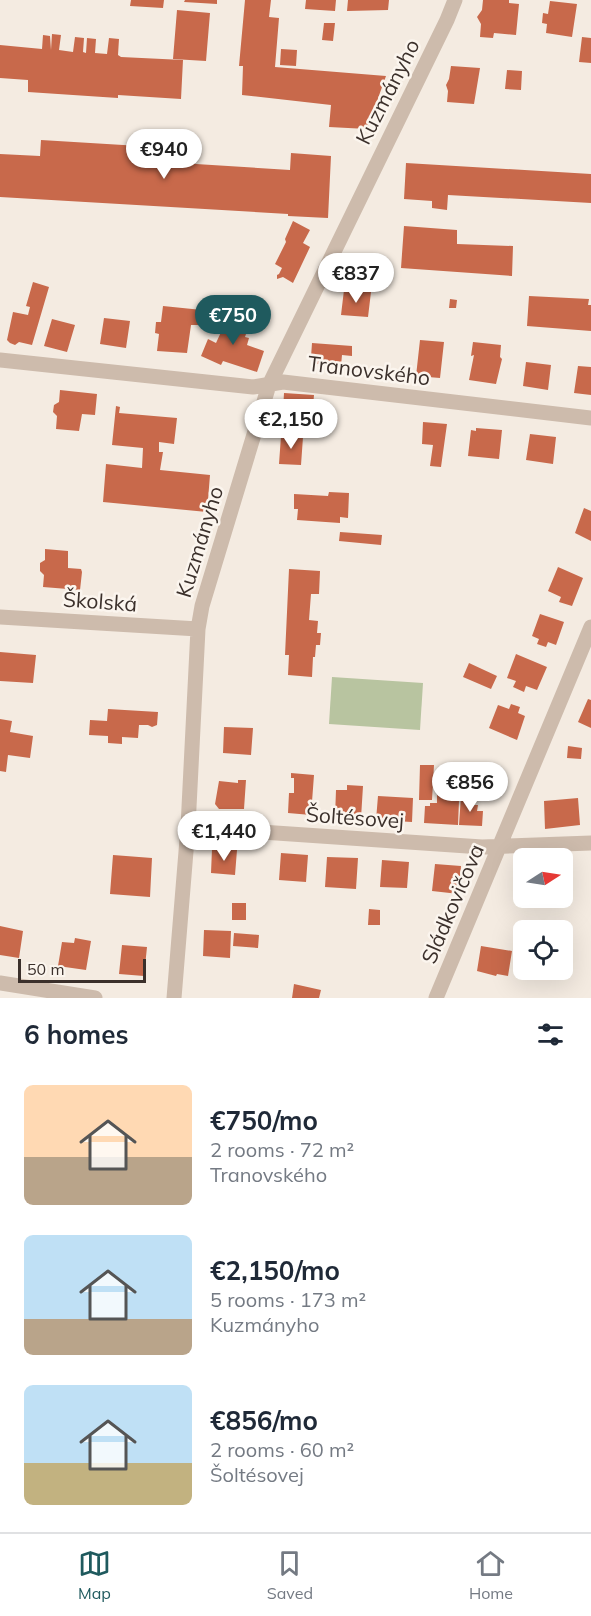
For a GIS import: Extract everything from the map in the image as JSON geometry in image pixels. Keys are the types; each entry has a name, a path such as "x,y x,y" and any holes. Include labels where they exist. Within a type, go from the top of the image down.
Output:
{"street":[{"name":"Kuzmányho","path":"174,998 188,827 198,629 202,606 270,385 447,20 454,0"},
{"name":"Tranovského","path":"0,360 253,387 283,382 591,418"},
{"name":"Školská","path":"0,617 198,629"},
{"name":"Sládkovičova","path":"436,998 591,627"},
{"name":"Šoltésovej","path":"188,827 500,847 591,843"},
{"path":"0,983 95,998"}],"green space":[{"path":"332,677 423,683 420,730 329,724"}],"building":[{"path":"131,0 164,0 163,8 130,6"},
{"path":"185,0 217,0 217,4 184,2"},
{"path":"245,0 271,0 269,17 279,18 275,67 386,76 367,129 329,127 331,105 242,95 243,66 239,66"},
{"path":"306,0 336,0 335,11 305,9"},
{"path":"348,0 389,0 388,10 347,11"},
{"path":"483,0 509,0 509,3 519,4 516,35 494,33 493,38 480,37 481,24 477,17 482,10"},
{"path":"550,1 577,4 572,37 546,33 547,24 542,23 543,13 548,14"},
{"path":"177,10 210,13 206,61 173,59"},
{"path":"324,23 335,23 333,41 322,40"},
{"path":"52,34 61,35 59,50 73,52 75,37 84,38 83,52 86,53 87,38 96,39 95,53 107,54 109,38 119,39 118,55 121,57 183,60 181,99 118,95 118,98 28,92 28,80 0,78 0,45 42,49 43,35 50,36 51,50"},
{"path":"582,37 591,38 591,63 579,62"},
{"path":"281,49 297,50 296,66 280,65"},
{"path":"451,66 480,68 474,104 447,102 446,85"},
{"path":"507,70 522,71 521,90 505,89"},
{"path":"41,140 156,147 162,145 164,162 290,170 291,153 331,156 328,218 0,197 0,154 40,156"},
{"path":"406,163 591,174 591,203 448,195 447,210 432,208 432,201 404,199"},
{"path":"293,221 310,230 303,243 310,247 293,283 283,277 277,279 282,268 275,264"},
{"path":"404,226 457,230 457,244 513,246 512,276 401,268"},
{"path":"33,282 49,287 32,345 19,342 15,345 7,340 13,312 28,315 30,307 26,306"},
{"path":"344,290 371,292 368,317 341,315"},
{"path":"529,296 589,299 591,331 527,326"},
{"path":"450,299 457,300 456,308 449,308"},
{"path":"163,306 202,310 200,325 191,325 187,353 157,351 159,334 155,333 156,322 161,322"},
{"path":"229,309 243,315 236,330 246,334 245,337 249,338 247,345 264,351 257,372 223,361 221,365 201,356 208,339 216,343 222,330 217,328 221,320 224,321"},
{"path":"104,318 130,321 126,348 100,344"},
{"path":"52,319 75,325 67,352 44,346"},
{"path":"420,340 444,342 440,378 416,376"},
{"path":"473,342 501,345 500,357 502,359 496,384 469,380 474,355 471,356"},
{"path":"312,343 352,346 352,356 342,355 341,366 317,364 317,358 311,357"},
{"path":"526,362 551,365 548,390 523,386"},
{"path":"578,366 591,367 591,395 574,393"},
{"path":"60,390 97,394 95,415 82,414 79,431 56,429 57,416 53,412 54,405 59,402"},
{"path":"284,393 314,395 311,431 282,429"},
{"path":"116,406 120,407 119,413 177,418 174,444 159,442 159,452 163,452 160,470 210,475 207,512 103,502 106,464 142,468 143,448 112,445"},
{"path":"423,422 447,424 441,467 430,466 433,445 422,444"},
{"path":"476,428 502,430 499,459 468,456 471,430 476,431"},
{"path":"530,434 556,437 553,464 526,460"},
{"path":"281,436 303,437 301,465 279,464"},
{"path":"329,492 349,493 348,518 340,517 340,523 297,520 298,509 294,509 294,494 328,496"},
{"path":"584,508 591,511 591,541 575,533"},
{"path":"340,532 382,535 381,545 339,541"},
{"path":"45,549 68,551 68,568 81,569 82,572 80,590 43,587 44,575 40,571 40,563 45,560"},
{"path":"558,567 583,578 572,606 559,602 561,597 548,591"},
{"path":"289,569 320,571 319,594 311,594 309,620 318,621 317,633 321,633 320,645 316,645 315,657 313,657 312,677 288,675 289,655 285,655"},
{"path":"540,614 564,622 556,645 548,642 546,647 537,644 539,639 532,636"},
{"path":"0,652 36,655 33,683 0,681"},
{"path":"516,654 547,667 537,690 526,686 524,692 513,687 516,681 507,678"},
{"path":"469,663 497,676 491,689 463,677"},
{"path":"588,699 591,700 591,728 578,722"},
{"path":"511,704 520,707 518,713 525,716 517,740 489,728 498,705 509,709"},
{"path":"108,709 158,712 157,725 152,727 139,725 138,738 122,737 122,744 108,743 108,736 89,735 90,720 107,721"},
{"path":"0,719 12,721 10,732 33,736 30,758 8,755 6,772 0,771"},
{"path":"224,727 253,728 251,755 223,753"},
{"path":"568,746 582,748 581,759 567,758"},
{"path":"420,765 434,765 432,800 419,800"},
{"path":"291,773 314,775 311,815 288,813 289,793 294,793 294,778 291,778"},
{"path":"449,775 460,776 458,825 424,823 425,806 437,803 437,795 448,796"},
{"path":"238,780 246,780 244,809 219,809 215,804 219,781 238,783"},
{"path":"347,785 363,786 361,818 335,817 336,790 347,790"},
{"path":"378,796 413,798 412,822 376,820"},
{"path":"461,796 474,797 473,805 478,805 477,811 483,811 482,826 459,825"},
{"path":"578,798 580,825 545,829 544,801"},
{"path":"212,849 237,850 235,875 211,873"},
{"path":"281,853 308,855 306,882 279,880"},
{"path":"113,855 152,858 150,897 110,894"},
{"path":"327,857 358,858 356,889 325,887"},
{"path":"382,860 409,862 407,888 380,887"},
{"path":"435,864 461,866 459,894 432,891"},
{"path":"232,903 246,903 246,920 232,920"},
{"path":"369,909 380,910 380,925 368,925"},
{"path":"0,926 23,931 19,958 0,955"},
{"path":"204,930 231,931 230,958 203,956"},
{"path":"234,933 259,935 258,948 233,946"},
{"path":"75,938 91,941 86,970 58,966 62,942 74,943"},
{"path":"122,945 147,947 144,976 119,974"},
{"path":"481,946 512,951 508,976 497,974 496,976 477,971"},
{"path":"294,984 321,990 319,998 292,998"}]}
